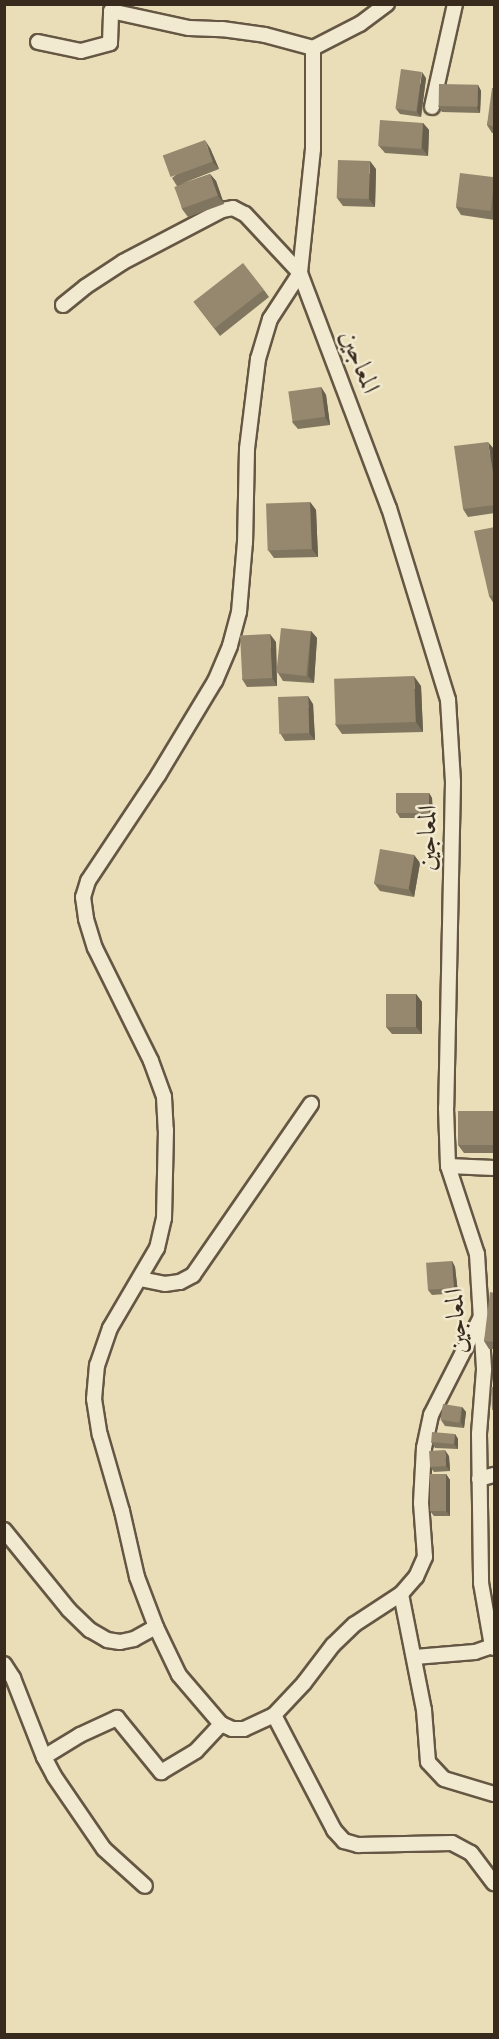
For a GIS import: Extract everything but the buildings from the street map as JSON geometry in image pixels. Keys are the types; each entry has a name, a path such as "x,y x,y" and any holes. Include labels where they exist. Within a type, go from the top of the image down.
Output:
{"street":[{"path":"38,42 81,51 110,43 111,11 189,28 222,28 265,35 313,48 360,24 387,4"},
{"path":"432,107 456,4"},
{"name":"المعاجين","path":"313,48 313,149 300,273 389,508 448,700 453,782 446,1108 448,1166 477,1254 484,1370 479,1479 481,1583 493,1647"},
{"path":"63,305 85,287 123,262 222,210 233,208 245,214 300,273 270,319 258,359 247,449 245,542 239,612 230,646 215,681 159,774 88,880 83,897 86,919 95,948 151,1061 164,1097 167,1178 164,1218 157,1248 110,1329 96,1365 94,1398 100,1435 122,1511 137,1577 156,1627 179,1675 221,1724 232,1729 243,1729 274,1715 348,1631 401,1594 416,1577 425,1557 421,1503 424,1448 431,1415 480,1318"},
{"path":"140,1279 165,1284 193,1275 311,1104"},
{"path":"448,1166 495,1168"},
{"path":"479,1479 495,1475"},
{"path":"4,1530 69,1610 90,1630 107,1640 120,1642 134,1639 156,1627"},
{"path":"401,1594 424,1710 428,1762 444,1779 495,1794"},
{"path":"415,1657 475,1652 493,1647"},
{"path":"4,1664 13,1677 44,1757 59,1785 104,1849 145,1886"},
{"path":"274,1715 334,1830 344,1841 358,1845 445,1842 459,1845 476,1858 495,1883"},
{"path":"44,1757 80,1735 117,1718 161,1772 196,1751 221,1724"}]}
